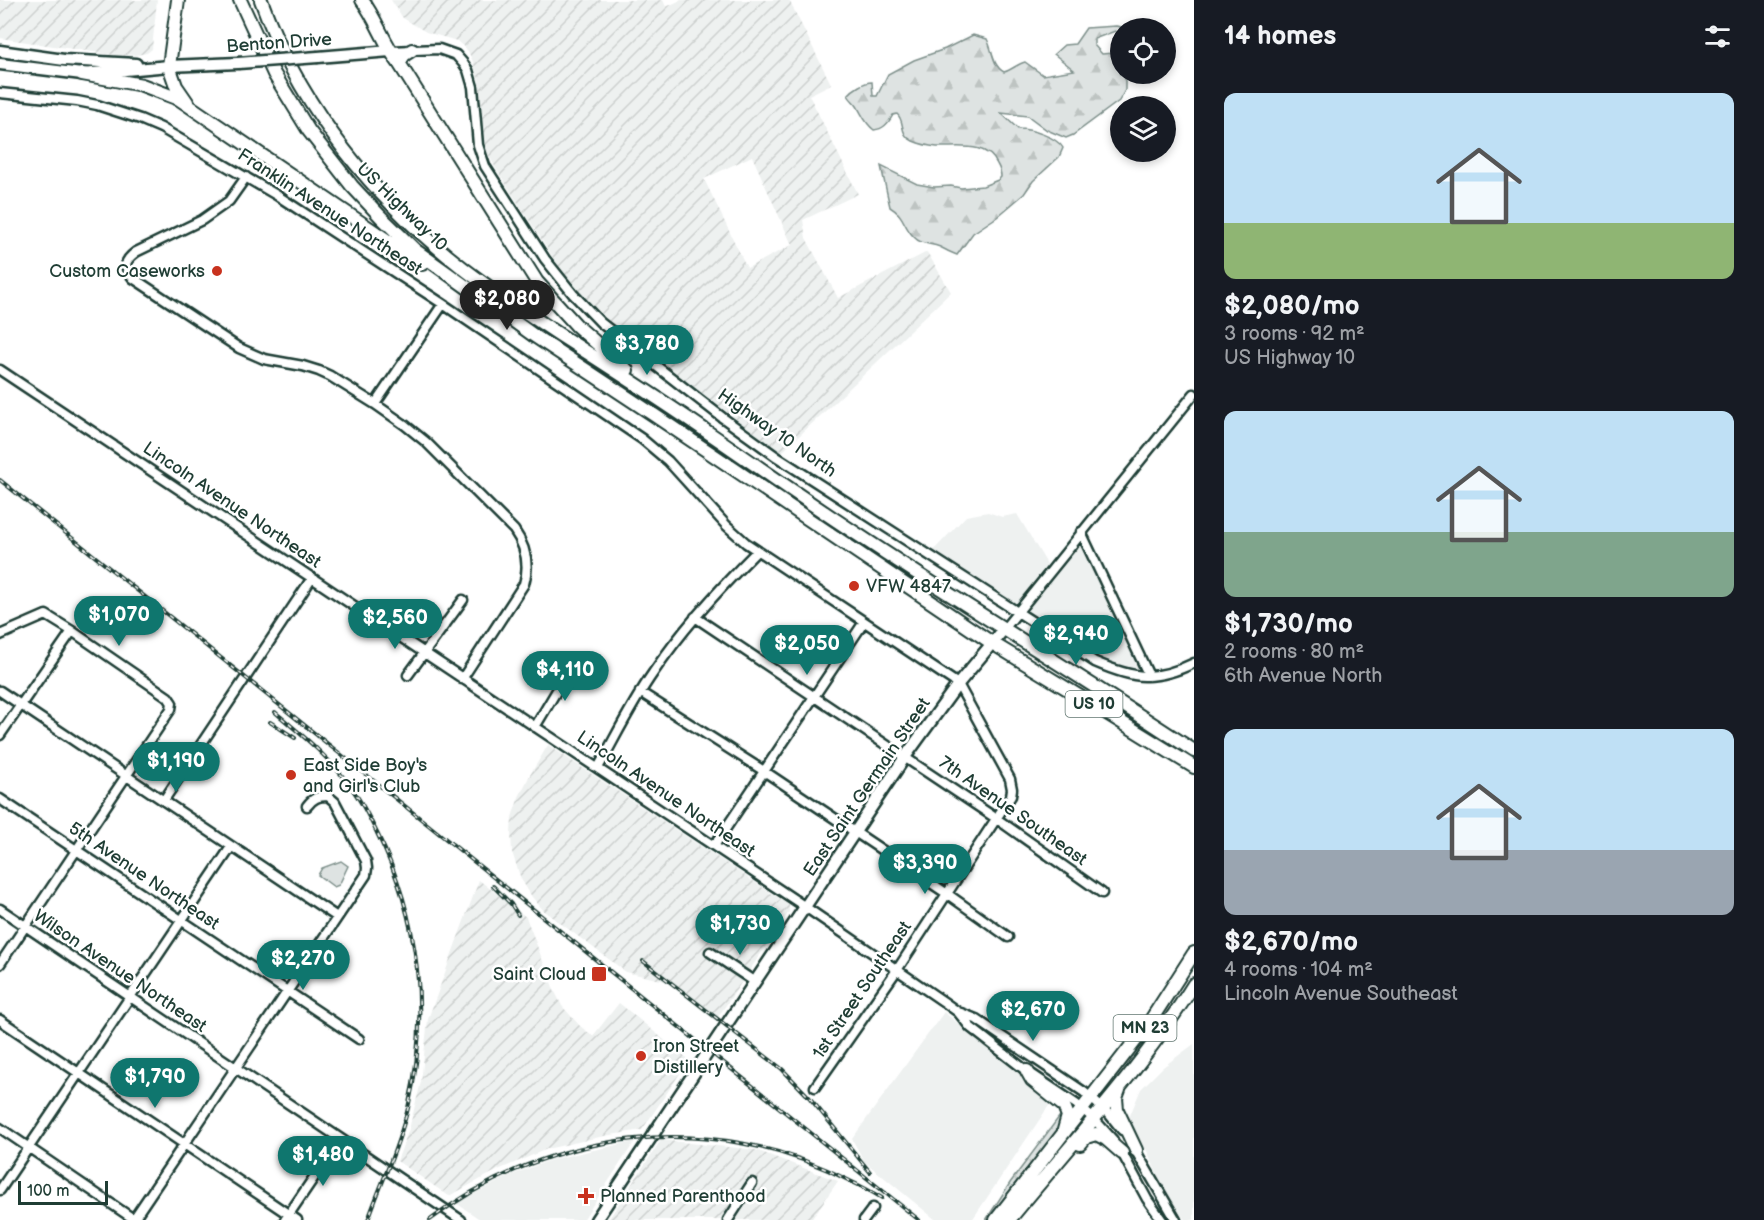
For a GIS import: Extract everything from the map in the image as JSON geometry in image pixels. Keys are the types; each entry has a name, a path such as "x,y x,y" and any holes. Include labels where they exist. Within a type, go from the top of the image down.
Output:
{"highway":[{"path":"178,0 169,66 176,86 197,112"},
{"name":"US Highway 10","path":"240,0 262,51 309,131 336,168 415,250 496,310 992,643"},
{"name":"US 10","path":"261,0 271,27 294,72 335,137 376,188 437,248 487,286 709,433 859,536 1194,751"},
{"path":"362,0 369,9 390,51 537,282 554,303 591,340 709,433"},
{"path":"399,63 404,55 412,50"},
{"path":"82,74 142,85 179,99 414,259 496,310"},
{"name":"US 10","path":"992,643 1194,767"},
{"name":"MN 23","path":"996,1220 1149,1023 1194,953"},
{"name":"MN 23","path":"1009,1220 1094,1119 1161,1032 1194,984"},
{"path":"1027,1071 1032,1080 1058,1100 1068,1111 1063,1134"},
{"path":"1124,1079 1117,1094 1116,1104 1136,1150"},
{"path":"1043,1180 1056,1172 1089,1135 1096,1134 1122,1153"}],"main road":[{"name":"Benton Drive","path":"0,51 64,60 169,66"},
{"name":"Benton Drive","path":"0,64 82,74 390,51"},
{"name":"East Saint Germain Street","path":"596,1220 905,758 958,684 1004,629"}],"street":[{"name":"Highway 10 North","path":"390,51 439,49 456,55 463,63 468,70 473,87 478,145 485,166 545,259 573,294 601,323 777,457 1095,662 1127,674 1149,676"},
{"name":"Franklin Avenue Northeast","path":"0,93 77,101 121,112 161,128 246,177 443,304 642,439 668,461 726,525 757,551 958,684"},
{"path":"246,177 229,201 211,214 128,258 126,264 128,271 133,278 238,348 264,359 320,371 405,424 514,530 523,546 528,573 519,596 462,679"},
{"path":"375,404 443,304"},
{"name":"Lincoln Avenue Northeast","path":"0,370 806,907 958,1012"},
{"name":"East Saint Germain Street","path":"1004,629 1194,394"},
{"path":"1082,532 1149,676 1171,673 1194,663"},
{"path":"598,768 640,692 666,653 726,582 757,551"},
{"path":"164,800 312,578"},
{"path":"408,675 463,600"},
{"path":"0,635 46,615 168,697 172,702 171,709 0,964"},
{"name":"7th Avenue Southeast","path":"695,617 997,819 1102,893"},
{"path":"714,846 864,622"},
{"path":"0,735 72,631"},
{"path":"536,727 572,664"},
{"name":"1st Street Southeast","path":"815,1087 897,969 1009,800 1012,789 1010,780 958,684"},
{"path":"0,691 337,917"},
{"path":"640,692 764,771 946,893 1008,938"},
{"path":"0,1128 134,1220 366,875 366,861 334,802 328,796 320,796 313,799 307,806"},
{"name":"5th Avenue Northeast","path":"0,800 359,1039"},
{"path":"0,1190 231,847"},
{"name":"Wilson Avenue Northeast","path":"0,909 461,1220"},
{"path":"710,952 755,982"},
{"path":"958,1012 976,1019 1091,1098 1102,1108 1118,1124 1136,1150 1176,1220"},
{"path":"958,1012 970,1027 1094,1119 1122,1153 1147,1199 1162,1220"},
{"path":"0,1020 290,1218 340,1139"},
{"path":"728,1220 752,1183"},
{"path":"864,1220 873,1208"}],"shaded area":[{"path":"0,0 157,0 152,49 147,53 120,56 0,38"},
{"path":"391,0 663,0 666,7 681,0 789,0 831,84 809,95 858,194 803,220 806,238 838,298 927,252 951,292 781,453 620,331 572,287 495,167 485,147 479,80 468,51 457,41 426,32 403,18","holes":["752,156 792,245 747,268 704,179"]},
{"path":"988,512 1002,517 1017,514 1047,564 1016,605 932,552 966,516"},
{"path":"1080,540 1143,672 1110,667 1024,612"},
{"path":"548,745 789,905 789,912 718,1017 674,983 626,972 544,911 532,897 521,879 512,852 512,817 530,775"},
{"path":"479,880 526,917 554,990 562,1006 580,1026 593,1036 619,1003 689,1060 642,1130 547,1149 498,1170 449,1196 397,1161 409,1129 421,1082 428,1019"},
{"path":"944,1012 1052,1101 972,1220 936,1220 864,1161 852,1139"},
{"path":"1194,1044 1194,1220 1185,1220 1170,1199 1148,1153 1128,1120 1141,1089 1163,1067"},
{"path":"661,1140 756,1150 838,1181 811,1220 608,1220"},
{"path":"635,1141 583,1220 481,1220 456,1203 511,1175 553,1159"}],"green space":[{"path":"1110,26 1110,33 1094,39 1094,45 1102,54 1110,53 1110,84 1125,84 1122,96 1110,96 1110,108 1066,138 1047,130 1028,116 1001,113 1018,129 1030,130 1055,140 1063,148 1059,157 1033,181 1024,194 997,217 973,233 957,255 914,237 899,214 890,207 881,166 917,184 961,188 983,186 998,180 1001,177 1000,169 992,157 979,149 937,147 913,141 905,135 897,114 893,115 883,127 874,130 848,95 856,88 872,82 873,96 877,96 888,74 914,60 945,49 973,35 987,39 995,62 1004,72 1025,62 1043,75 1074,70 1054,54 1064,45 1075,44 1086,28"},
{"path":"341,861 348,866 339,885 334,887 318,875 322,868"},
{"path":"1062,1113 1062,1127 990,1220 986,1220 1010,1183"}],"railway":[{"path":"0,480 919,1220"},
{"path":"275,712 325,756 358,797 392,866 412,933 419,1003 415,1073 400,1136 368,1220"},
{"path":"270,722 295,738"},
{"path":"493,886 511,904 518,915"},
{"path":"643,961 782,1069 809,1097 870,1172"},
{"path":"430,1220 477,1189 528,1165 580,1148 634,1139 689,1137 744,1144 798,1158 882,1198"}],"place":[{"name":"Custom Caseworks","path":"217,271"},
{"name":"VFW 4847","path":"854,586"},
{"name":"East Side Boy's and Girl's Club","path":"291,775"},
{"name":"Saint Cloud","path":"599,974"},
{"name":"Iron Street Distillery","path":"641,1056"},
{"name":"Planned Parenthood","path":"586,1196"}]}
